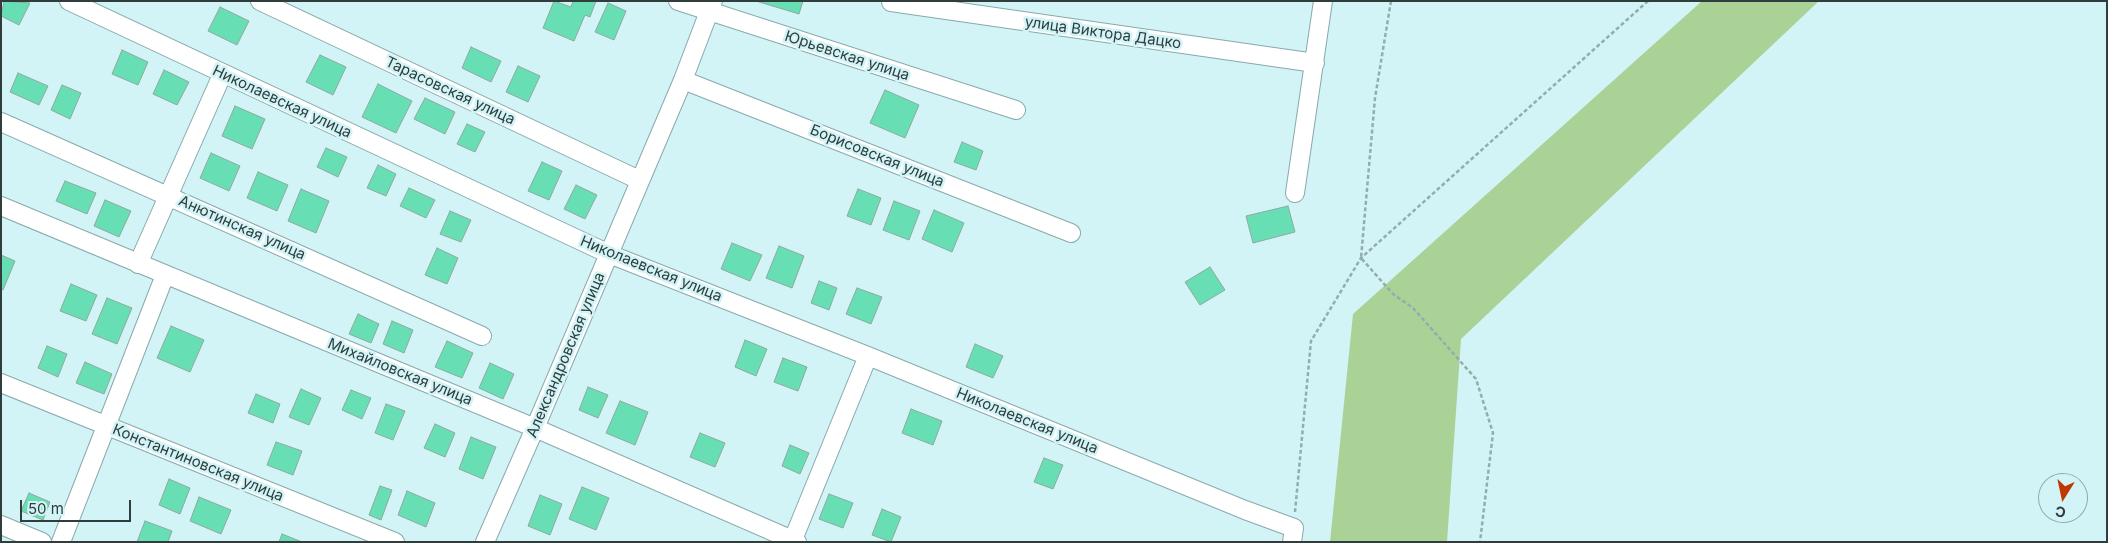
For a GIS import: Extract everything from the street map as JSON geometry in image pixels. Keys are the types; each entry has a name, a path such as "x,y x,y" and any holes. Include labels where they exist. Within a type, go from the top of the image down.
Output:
{"street":[{"name":"Николаевская улица","path":"69,1 609,254 868,356 1245,510 1293,535"},
{"name":"Тарасовская улица","path":"260,1 639,180"},
{"name":"Юрьевская улица","path":"678,1 711,7 1016,110"},
{"path":"1295,194 1323,1"},
{"name":"улица Виктора Дацко","path":"891,2 1315,63"},
{"name":"Александровская улица","path":"484,542 536,428 639,180 683,80 711,7"},
{"path":"138,264 222,74"},
{"name":"Борисовская улица","path":"683,80 1071,233"},
{"name":"Анютинская улица","path":"1,122 169,195 482,336"},
{"name":"Михайловская улица","path":"1,206 536,428 794,541"},
{"path":"61,542 165,275"},
{"path":"794,541 868,356"},
{"name":"Константиновская улица","path":"1,383 395,542"},
{"path":"1,525 42,542"}],"path":[{"path":"1391,1 1375,98 1361,258 1393,294 1413,308 1476,378 1494,433 1480,542"},
{"path":"1293,535 1311,341 1361,258 1648,1"}],"green space":[{"path":"1702,1 1819,1 1461,339 1447,542 1330,542 1353,314"}],"building":[{"path":"4,1 30,3 19,25 1,16"},
{"path":"554,1 571,7 573,1 596,1 590,17 585,15 574,41 543,28"},
{"path":"756,1 803,1 799,14"},
{"path":"608,3 626,11 614,40 595,32"},
{"path":"220,7 249,21 237,45 208,31"},
{"path":"471,47 501,61 491,82 462,68"},
{"path":"122,50 148,62 138,85 112,74"},
{"path":"320,55 346,67 333,95 306,82"},
{"path":"518,66 540,76 528,102 506,92"},
{"path":"164,70 189,82 177,105 153,94"},
{"path":"18,73 48,86 39,105 10,92"},
{"path":"378,84 412,101 396,133 362,117"},
{"path":"62,85 81,93 70,119 51,110"},
{"path":"885,90 919,105 905,138 870,123"},
{"path":"425,98 455,112 445,134 414,119"},
{"path":"235,106 265,119 252,149 222,136"},
{"path":"467,124 485,132 475,152 457,144"},
{"path":"962,142 983,151 976,170 954,162"},
{"path":"326,148 347,157 338,177 317,167"},
{"path":"211,153 240,166 229,191 200,178"},
{"path":"542,162 562,171 549,200 528,191"},
{"path":"378,165 396,174 386,196 367,188"},
{"path":"258,172 288,185 277,211 247,198"},
{"path":"65,181 96,193 87,214 56,201"},
{"path":"576,185 597,195 585,219 564,209"},
{"path":"409,188 435,200 426,218 400,206"},
{"path":"301,189 329,201 316,233 288,221"},
{"path":"858,189 881,198 871,225 847,216"},
{"path":"105,200 131,211 119,237 94,226"},
{"path":"894,201 920,211 909,240 883,230"},
{"path":"1288,206 1295,232 1253,243 1246,216"},
{"path":"934,210 964,223 952,252 922,239"},
{"path":"450,211 471,220 461,242 440,234"},
{"path":"732,243 762,255 750,281 721,269"},
{"path":"779,246 804,256 792,288 766,278"},
{"path":"437,248 458,258 447,284 425,275"},
{"path":"1,255 15,261 3,290 1,289"},
{"path":"1210,267 1225,290 1200,305 1185,282"},
{"path":"819,281 837,288 829,310 811,303"},
{"path":"71,284 97,295 86,321 60,311"},
{"path":"857,288 882,297 871,324 846,314"},
{"path":"107,298 132,308 117,344 92,334"},
{"path":"358,314 379,324 371,343 349,334"},
{"path":"392,321 413,330 404,353 383,344"},
{"path":"171,326 204,340 190,372 157,358"},
{"path":"745,340 767,349 756,376 735,367"},
{"path":"447,341 473,353 462,378 435,367"},
{"path":"975,344 1003,356 993,378 966,367"},
{"path":"47,346 67,354 58,377 38,368"},
{"path":"783,358 807,367 798,391 774,382"},
{"path":"85,362 112,374 104,394 76,383"},
{"path":"490,363 514,374 503,399 479,388"},
{"path":"588,387 608,395 598,418 579,410"},
{"path":"301,389 321,398 309,425 289,417"},
{"path":"351,390 371,398 362,419 342,410"},
{"path":"256,394 280,404 273,423 248,413"},
{"path":"620,401 648,412 635,445 606,433"},
{"path":"386,404 405,411 393,440 375,433"},
{"path":"911,409 942,421 933,445 902,433"},
{"path":"435,424 455,433 445,457 424,448"},
{"path":"700,433 725,443 715,467 690,457"},
{"path":"471,437 496,447 483,479 459,469"},
{"path":"276,442 302,451 293,475 267,465"},
{"path":"790,445 809,453 800,474 782,466"},
{"path":"1044,458 1063,465 1053,489 1034,482"},
{"path":"169,479 190,488 180,514 159,505"},
{"path":"380,486 392,490 381,520 369,515"},
{"path":"582,487 609,498 596,530 569,519"},
{"path":"407,491 435,503 426,527 398,515"},
{"path":"29,493 50,502 43,520 21,511"},
{"path":"829,494 853,503 843,528 819,519"},
{"path":"540,495 562,504 550,535 528,526"},
{"path":"199,497 231,510 221,534 190,521"},
{"path":"882,509 901,517 891,542 872,535"},
{"path":"145,521 172,531 168,542 137,542"},
{"path":"282,534 302,542 279,542"}]}
